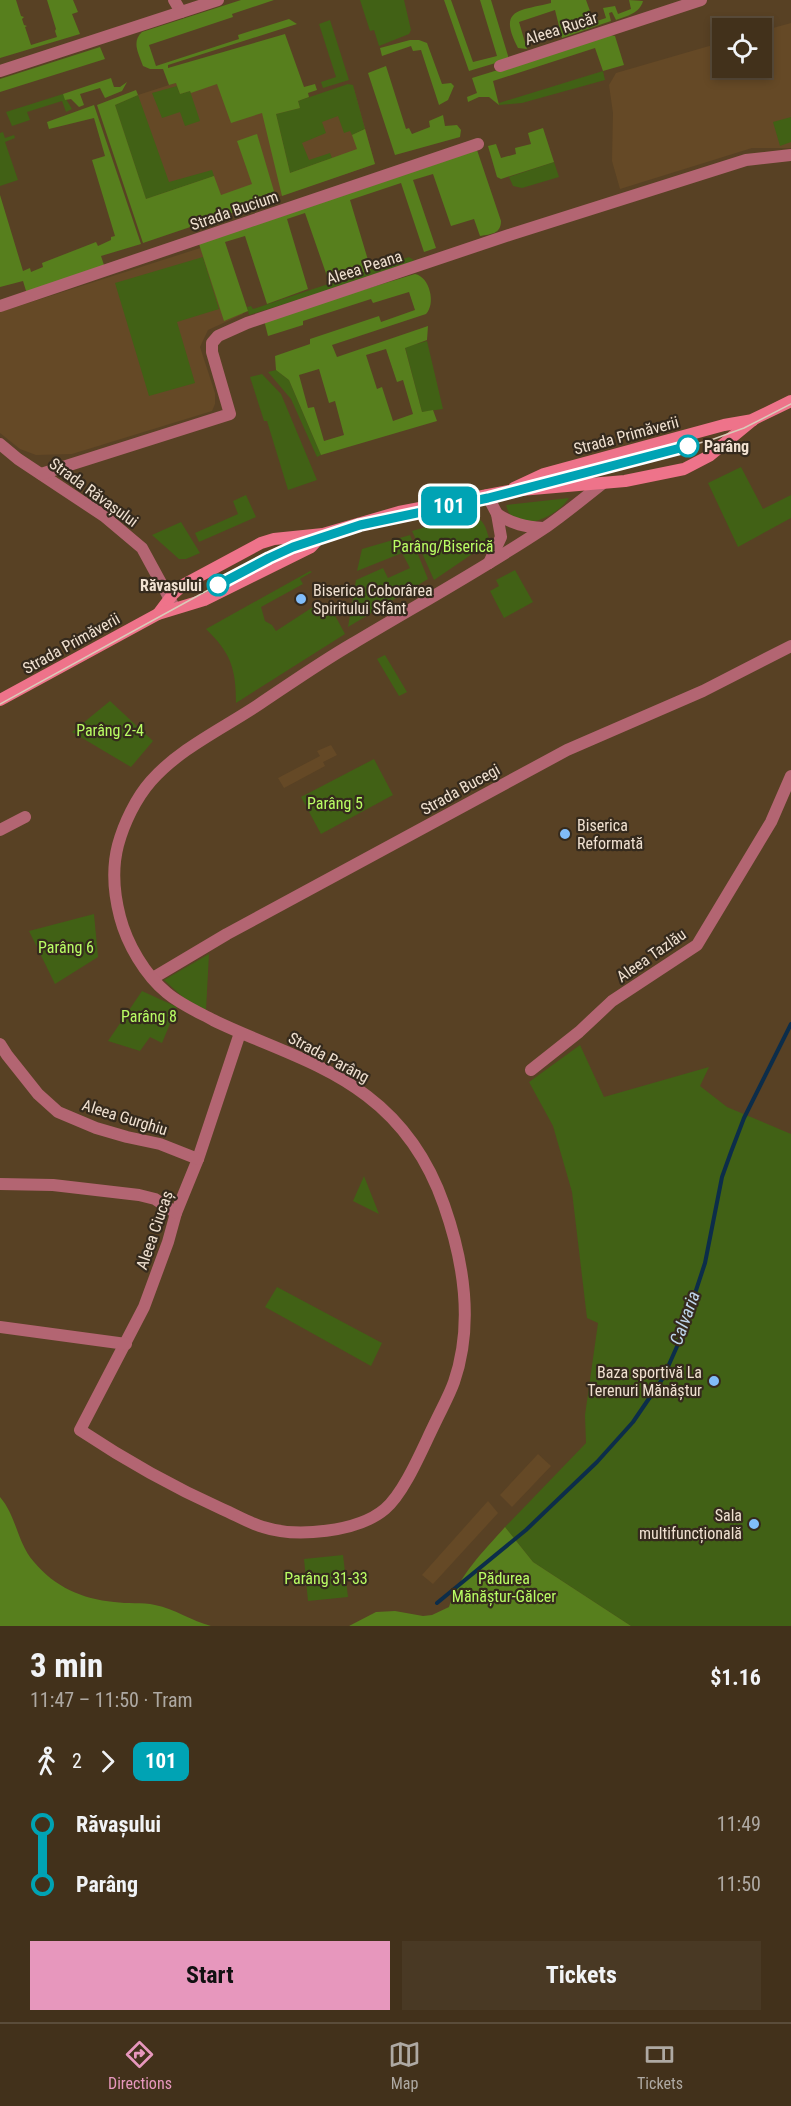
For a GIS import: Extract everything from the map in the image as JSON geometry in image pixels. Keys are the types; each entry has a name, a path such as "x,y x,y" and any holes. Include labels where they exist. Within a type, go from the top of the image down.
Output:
{"main road":[{"name":"Strada Primăverii","path":"0,700 158,614 172,604 183,585 261,543 274,539 323,534 399,512 509,491 603,483 668,473 696,464 754,419 791,401"},
{"name":"Strada Primăverii","path":"509,491 544,474 754,419"},
{"name":"Strada Primăverii","path":"172,604 204,600 302,552 311,547 323,534"}],"street":[{"path":"174,0 181,12"},
{"path":"0,71 218,0"},
{"name":"Aleea Rucăr","path":"500,66 701,0"},
{"name":"Strada Bucium","path":"0,306 478,144"},
{"name":"Aleea Peana","path":"41,474 230,414 212,343 218,336 247,323 508,235 746,160 791,155"},
{"name":"Strada Răvașului","path":"5,448 104,516 142,548 172,604"},
{"name":"Strada Parâng","path":"80,1430 120,1456 210,1504 249,1522 280,1531 317,1531 350,1527 369,1520 384,1510 394,1499 416,1462 454,1382 465,1327 462,1272 443,1202 430,1172 415,1145 393,1119 365,1094 324,1069 240,1033 189,1007 166,992 138,957 124,932 116,903 115,864 121,836 132,809 147,785 179,755 350,645 489,563 543,528 603,483"},
{"path":"487,495 497,514 501,537 489,563"},
{"path":"497,514 507,521 524,527 543,528"},
{"name":"Strada Bucegi","path":"153,978 226,934 567,750 703,691 791,646"},
{"name":"Aleea Tazlău","path":"531,1070 579,1032 612,1001 697,945 771,822 791,776"},
{"path":"0,830 25,817"},
{"name":"Aleea Ciucaș","path":"80,1430 144,1307 176,1213 198,1159 240,1033"},
{"name":"Aleea Gurghiu","path":"0,1044 38,1094 58,1112 96,1128 160,1144 198,1159"},
{"path":"0,1184 53,1185 139,1195 155,1199 176,1213"},
{"path":"0,1327 126,1344"}],"shaded area":[{"path":"791,23 791,148 752,148 620,189 612,161 613,113 609,85 616,73 712,45 712,78 772,78 772,28"},
{"path":"281,49 302,105 354,89 375,164 159,237 115,105 138,95"},
{"path":"216,243 243,314 208,330 200,347 215,393 215,404 212,411 72,454 36,455 20,449 0,433 0,312"},
{"path":"331,745 337,755 323,762 325,766 284,788 278,778 320,756 317,751"},
{"path":"538,1454 551,1466 512,1507 500,1495"},
{"path":"488,1501 498,1513 433,1584 422,1575"}],"green space":[{"path":"0,0 16,0 21,16 24,17 22,19 24,25 27,26 25,27 31,45 57,37 47,0 73,0 78,12 72,14 80,34 0,58"},
{"path":"241,0 274,0 232,14 233,17 149,45 156,66 239,39 238,35 289,19 297,24 168,65 168,68 285,34 304,87 315,84 317,90 308,93 309,97 298,101 300,108 276,114 290,173 357,149 352,135 365,129 375,164 282,196 262,113 231,123 217,84 191,93 190,91 180,94 176,83 169,85 163,69 150,69 143,66 136,44 142,32"},
{"path":"360,0 404,0 411,30 409,34 379,46 374,30 370,31"},
{"path":"444,0 451,0 473,62 497,56 480,0 491,0 509,59 469,71"},
{"path":"551,0 586,0 594,22 606,18 603,8 615,6 618,14 631,9 629,0 643,1 636,11 629,15 616,20 612,12 609,13 611,21 562,38 555,10 519,22 527,49 518,48 512,35 511,18 521,10 551,3"},
{"path":"330,20 349,80 323,88 321,82 336,77 319,24"},
{"path":"610,35 615,36 624,65 603,71 595,48 493,81 499,105 489,97 479,97 468,102 467,97 477,93 472,78"},
{"path":"410,40 427,43 442,84 451,83 454,86 448,100 439,105 421,50 413,51 411,46 382,56 380,48"},
{"path":"100,47 105,59 0,92 0,79"},
{"path":"386,66 406,129 409,128 412,134 430,127 429,121 443,115 445,126 457,125 461,130 460,137 395,155 368,73"},
{"path":"603,71 605,80 522,103 499,105 499,103"},
{"path":"111,78 114,87 120,87 127,82 122,91 105,98 100,88 80,94 84,105 79,107 71,99 65,100 63,94"},
{"path":"348,84 353,85 365,129 352,135 350,131 344,133 338,116 322,122 326,133 302,143 309,160 330,153 332,158 290,173 276,114 300,108 298,101"},
{"path":"177,86 180,94 190,91 200,121 185,126 180,112 162,118 152,93"},
{"path":"136,90 138,95 115,105 146,199 214,176 221,195 252,184 237,141 257,134 276,198 143,243 97,105"},
{"path":"63,94 72,109 66,112 62,101 27,112 30,120 12,126 6,112"},
{"path":"138,95 169,182 212,170 214,176 146,199 115,105"},
{"path":"94,105 141,244 101,256 105,268 27,294 23,281 0,287 0,195 23,271 30,268 31,272 43,267 42,263 96,242 98,246 115,236 92,160 105,156 94,118 49,129 47,122"},
{"path":"791,117 791,142 780,146 773,122"},
{"path":"543,128 554,162 501,179 497,177 488,146 496,144 501,158 516,154 515,148 531,144 528,133"},
{"path":"3,132 5,138 14,135 15,138 5,142 18,180 0,186 0,133"},
{"path":"477,150 501,221 497,231 480,236 474,219 451,226 433,174 413,180 436,248 424,252 401,183 350,200 371,270 329,282 305,213 287,219 308,289 267,304 245,236 225,242 248,311 224,321 199,244"},
{"path":"554,162 559,177 522,188 513,186 509,177"},
{"path":"203,257 219,309 177,322 195,383 149,396 115,283"},
{"path":"409,257 415,261 410,265 249,315 247,307 251,306 253,309"},
{"path":"415,274 420,276 430,291 431,304 426,314 332,345 337,357 428,326 427,340 405,348 422,412 433,410 437,421 321,455 289,380 276,370 275,356 310,344 310,339 379,316 381,322 415,310 409,292 373,303 371,299 303,321 303,325 268,336 264,320","holes":["386,349 397,382 403,380 413,414 393,421 382,387 377,389 366,355","319,369 329,403 335,401 344,435 324,441 314,407 308,408 299,375"]},
{"path":"427,341 443,409 422,412 405,347"},
{"path":"276,370 289,380 321,455 317,457 291,399 268,372"},
{"path":"262,374 281,394 317,480 288,490 267,421 264,421 250,377"},
{"path":"741,467 763,509 791,495 791,518 738,547 708,483"},
{"path":"246,495 256,517 199,542 195,533 238,514 233,501"},
{"path":"569,498 555,512 536,521 518,520 511,515 506,505"},
{"name":"Parâng/Biserică","path":"473,516 484,524 489,539 481,548 434,580 412,531 456,518"},
{"path":"181,522 200,553 186,559 179,559 152,535"},
{"path":"410,535 428,579 348,627 356,580 383,568 388,578 410,568 402,553 357,571 362,549"},
{"path":"515,570 533,602 504,618 490,591 499,586 496,580"},
{"path":"310,571 312,572 300,579 303,584 261,607 265,621 276,631 316,605 321,612 330,606 345,634 236,703 235,680 230,662 221,646 206,629"},
{"path":"385,655 407,692 399,696 377,659"},
{"name":"Parâng 2-4","path":"110,701 153,741 131,767 72,732"},
{"name":"Parâng 5","path":"374,759 393,795 321,834 301,797"},
{"name":"Parâng 6","path":"94,914 98,957 55,984 29,931"},
{"path":"209,954 206,1010 185,999 164,980"},
{"name":"Parâng 8","path":"142,991 177,1007 162,1043 150,1037 140,1051 108,1041"},
{"name":"Baza sportivă La Terenuri Mănăștur","path":"580,1045 604,1097 709,1067 700,1086 727,1107 791,1134 791,1626 631,1626 533,1562 505,1527 586,1443 585,1415 598,1323 587,1318 572,1192 553,1126 529,1082"},
{"path":"364,1176 379,1214 353,1201"},
{"path":"277,1287 382,1343 371,1366 265,1307"},
{"path":"0,1497 10,1513 28,1555 42,1571 60,1585 91,1598 162,1607 211,1626 0,1626"},
{"name":"Pădurea Mănăștur-Gălcer","path":"505,1527 533,1562 631,1626 349,1626 376,1612 395,1611 423,1616 432,1615 449,1607 465,1574"},
{"name":"Parâng 31-33","path":"343,1555 348,1597 308,1601 304,1559"}],"waterway":[{"name":"Calvaria","path":"437,1603 526,1530 597,1462 633,1422 663,1378 679,1342 705,1263 722,1177 731,1152 744,1118 791,1024"}],"tram line":[{"path":"0,704 201,594 293,547 361,525 488,498 711,440 744,428 791,404"},
{"name":"101","path":"218,585 293,547 360,525 488,498 688,446"}],"place":[{"name":"Parâng","path":"688,446"},
{"name":"Răvașului","path":"218,585"},
{"name":"Biserica Coborârea Spiritului Sfânt","path":"301,599"},
{"name":"Biserica Reformată","path":"565,834"},
{"name":"Baza sportivă La Terenuri Mănăștur","path":"714,1381"},
{"name":"Sala multifuncțională","path":"754,1524"}]}
